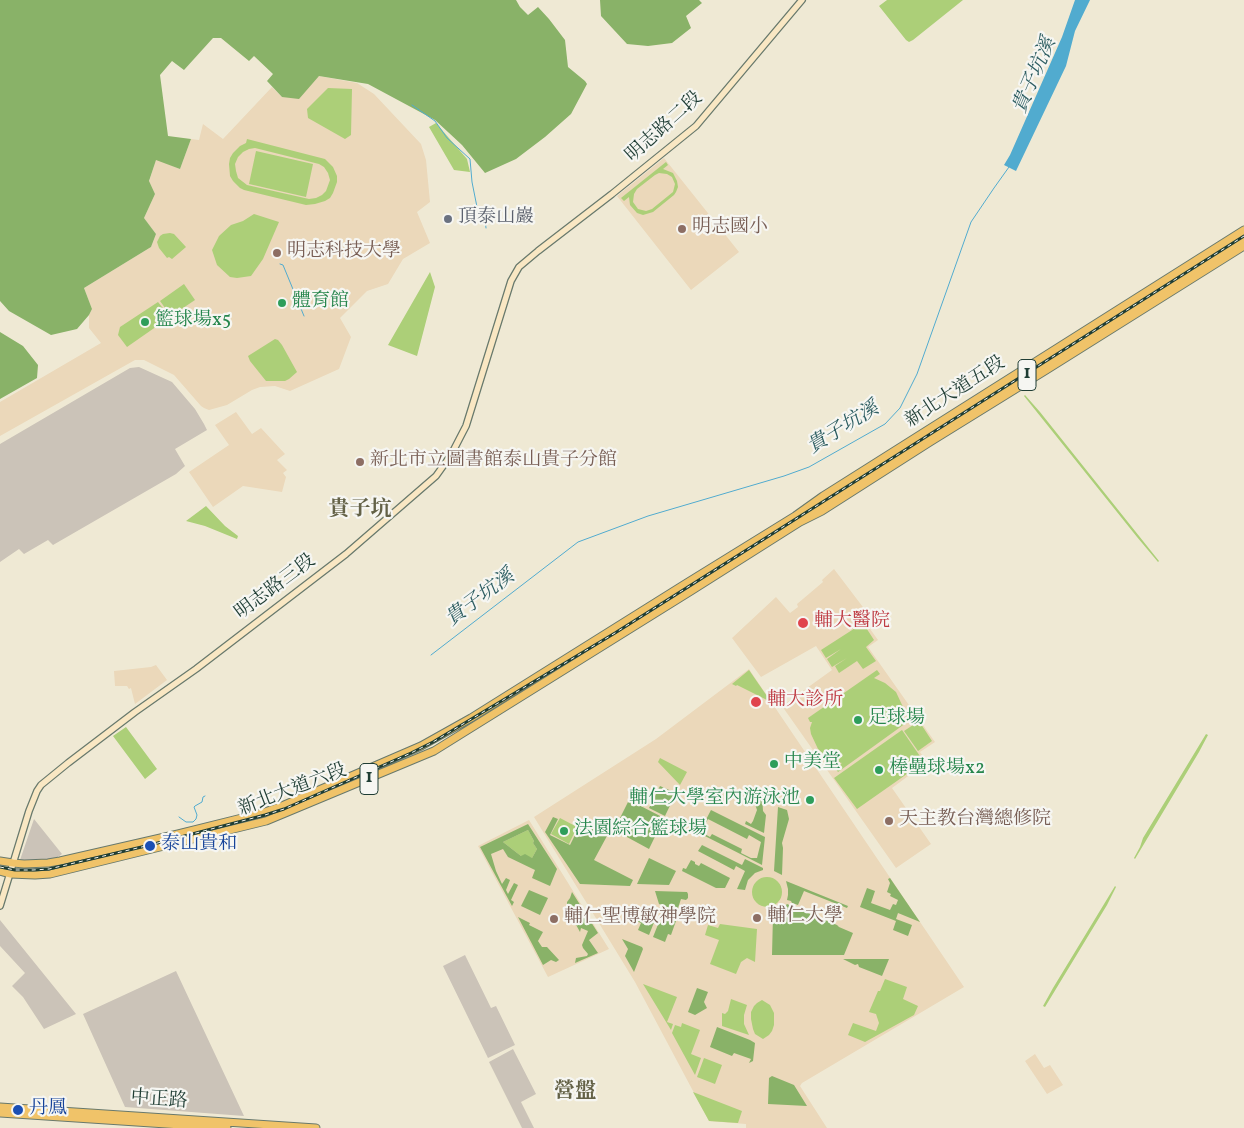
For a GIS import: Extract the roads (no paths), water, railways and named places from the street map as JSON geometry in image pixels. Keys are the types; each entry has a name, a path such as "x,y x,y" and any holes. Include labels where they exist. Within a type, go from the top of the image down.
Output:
{"highway":[{"name":"1","path":"1166,288 1244,238"}],"main road":[{"name":"明志路二段","path":"529,259 696,126 802,0"},
{"name":"新北大道五段","path":"801,518 823,496 1244,230"},
{"name":"新北大道五段","path":"685,584 801,518 822,510 1244,246"},
{"name":"明志路三段","path":"0,906 29,811 37,791 48,779 346,554 436,476 451,455 466,426 511,281 519,268 529,259"},
{"name":"新北大道五段","path":"691,591 801,518 1166,288"},
{"name":"新北大道六段","path":"13,863 60,861 196,830 282,806 440,736 685,584"},
{"name":"新北大道六段","path":"10,874 50,874 266,822 292,812 442,746 691,591"},
{"name":"1","path":"0,861 13,863"},
{"name":"1","path":"0,871 10,874"},
{"name":"中正路","path":"0,1107 316,1128"},
{"name":"中正路","path":"0,1112 227,1128"}],"water":[{"path":"1075,0 1090,0 1075,31 1066,66 1016,171 1004,165 1062,37"}],"waterway":[{"path":"412,105 435,121 447,138 470,159 476,211 485,219 486,228"},
{"name":"貴子坑溪","path":"431,655 578,542 648,516 809,467 885,424 900,408 917,374 971,222 1009,167"},
{"path":"280,264 283,265 304,316"},
{"name":"貴子坑溪","path":"179,817 186,822 193,822 197,815 194,807 202,802 205,796"}],"railway":[{"path":"0,867 15,870 49,869 265,815 284,809 433,742 615,633 1244,236"}],"place":[{"name":"頂泰山巖","path":"448,219"},
{"name":"明志國小","path":"682,229"},
{"name":"明志科技大學","path":"277,253"},
{"name":"體育館","path":"282,303"},
{"name":"籃球場x5","path":"145,322"},
{"name":"新北市立圖書館泰山貴子分館","path":"360,462"},
{"name":"輔大醫院","path":"803,623"},
{"name":"輔大診所","path":"756,702"},
{"name":"足球場","path":"858,720"},
{"name":"中美堂","path":"774,764"},
{"name":"棒壘球場x2","path":"879,770"},
{"name":"輔仁大學室內游泳池","path":"810,800"},
{"name":"天主教台灣總修院","path":"889,821"},
{"name":"法園綜合籃球場","path":"564,831"},
{"name":"泰山貴和","path":"150,846"},
{"name":"輔仁大學","path":"757,918"},
{"name":"輔仁聖博敏神學院","path":"554,919"},
{"name":"丹鳳","path":"18,1110"}],"district":[{"name":"貴子坑","path":"360,511"},
{"name":"營盤","path":"575,1093"}]}
